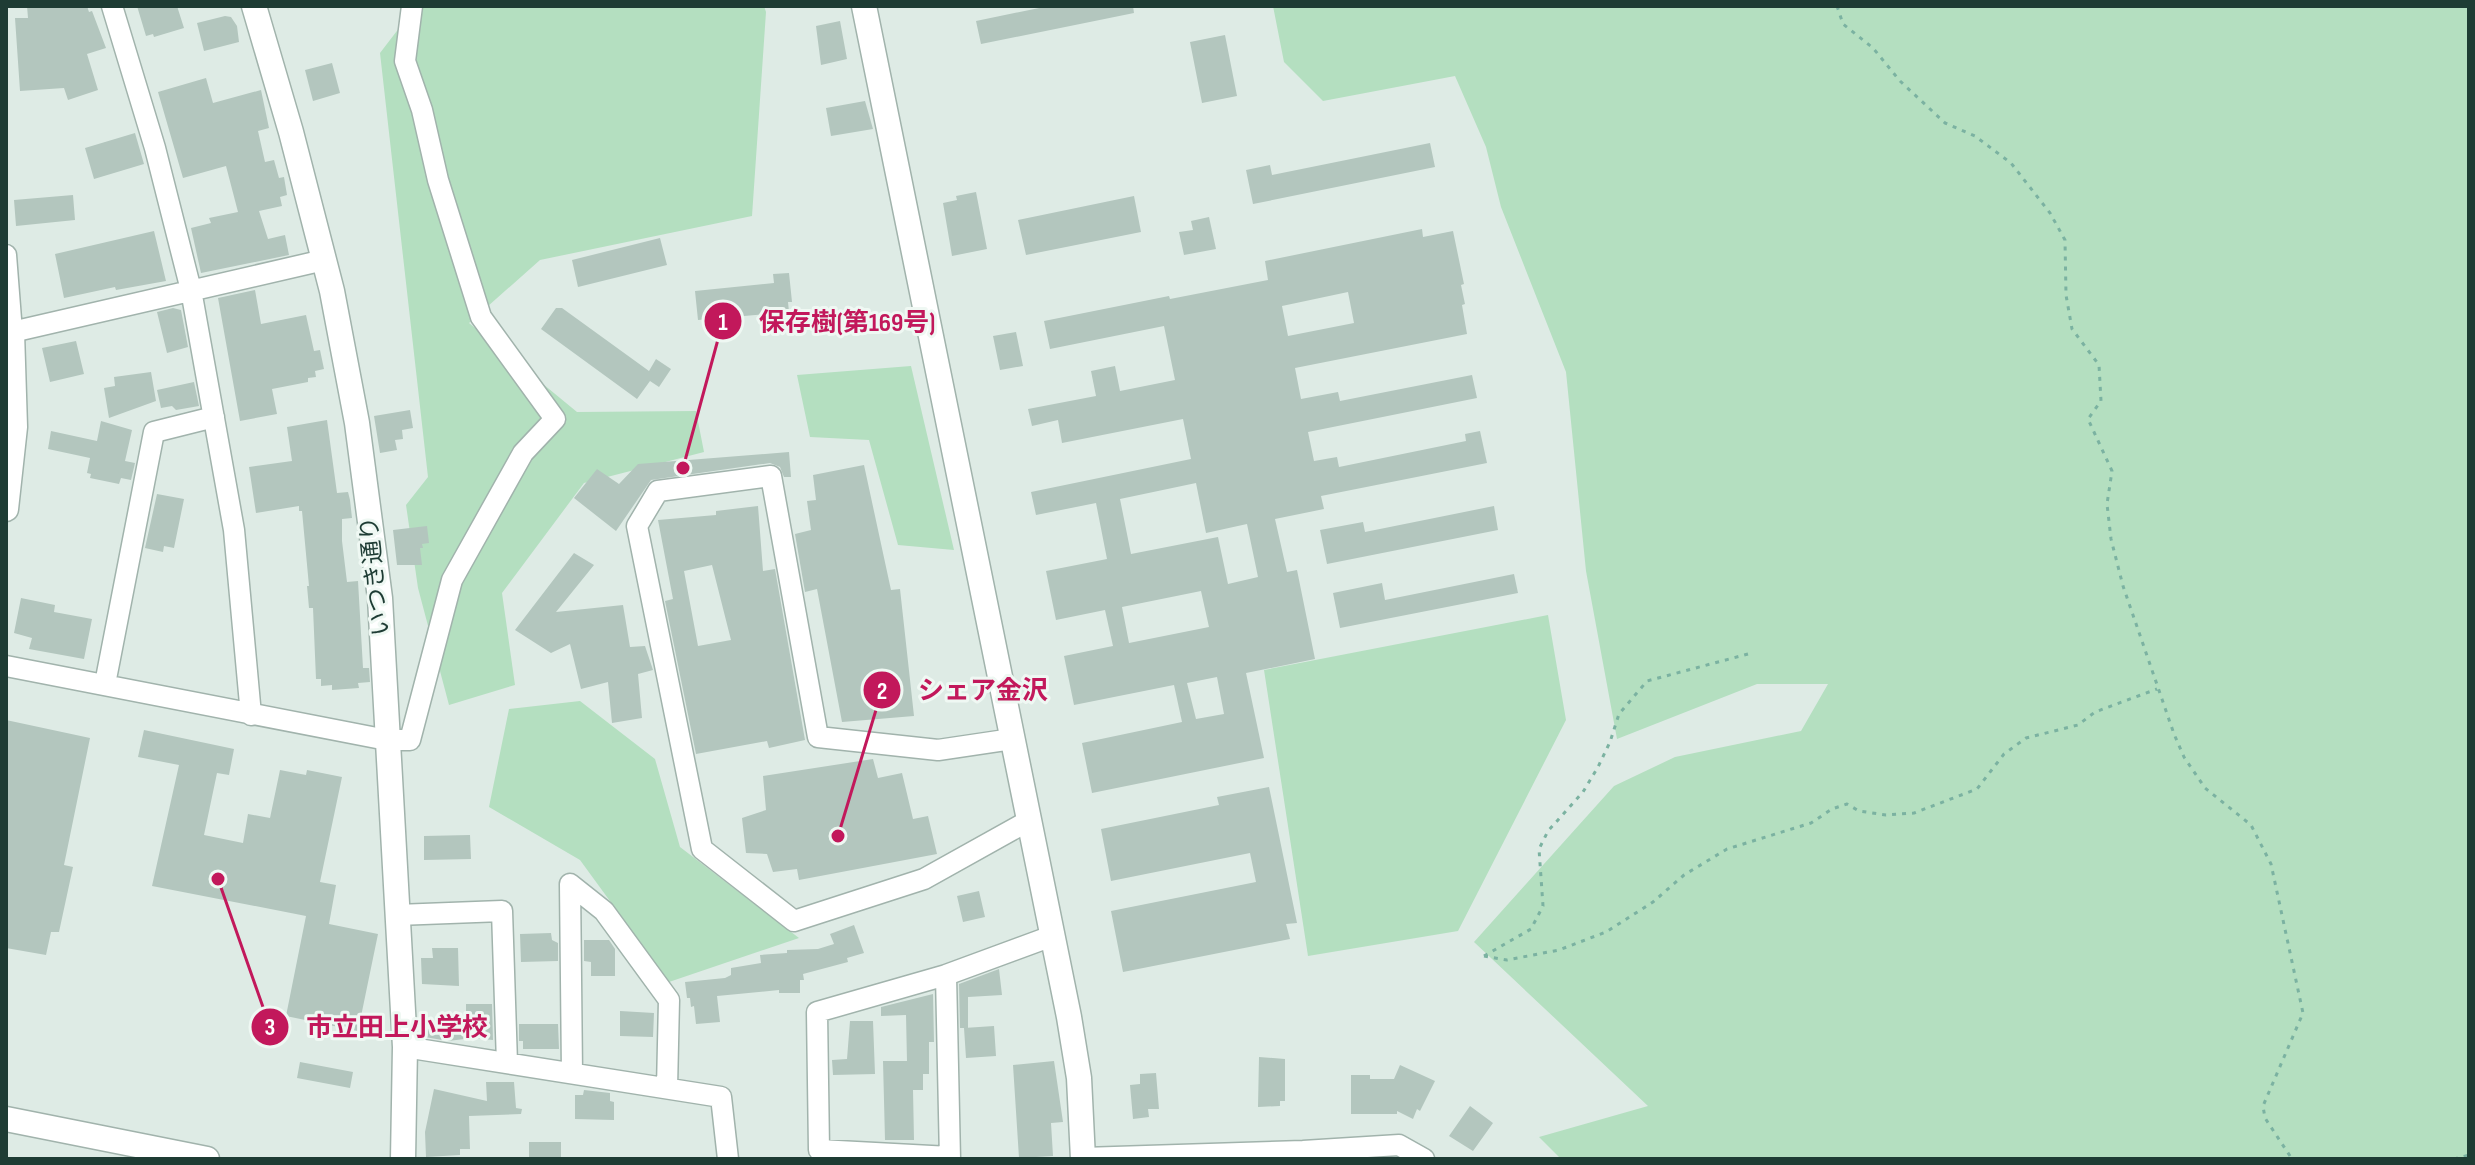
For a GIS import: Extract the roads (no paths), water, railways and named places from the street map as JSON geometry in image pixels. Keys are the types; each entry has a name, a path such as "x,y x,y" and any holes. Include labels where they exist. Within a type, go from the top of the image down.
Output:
{"street":[{"path":"112,6 155,148 191,290 234,530 251,715"},
{"name":"いつき通り","path":"254,6 324,260 357,423 380,598 405,1047 403,1159"},
{"path":"6,666 387,740 410,740 452,580 523,453 555,419 481,317 405,61 412,6"},
{"path":"864,6 1079,1078 1083,1159 1303,1155 1399,1145 1424,1159"},
{"path":"6,255 15,427 6,509"},
{"path":"9,332 324,260"},
{"path":"105,684 154,432 214,417"},
{"path":"1012,739 938,750 818,737 771,476 658,491 637,526 702,849 794,921 924,879 1028,821"},
{"path":"572,1073 570,884 604,911 669,1000 667,1088"},
{"path":"397,915 502,911 507,1063"},
{"path":"946,975 950,1158 819,1150 817,1012 946,975 1052,936"},
{"path":"405,1047 721,1097 728,1159"},
{"path":"6,1119 207,1159"}],"place":[{"name":"保存樹(第169号)","path":"683,468"},
{"name":"シェア金沢","path":"838,836"},
{"name":"市立田上小学校","path":"218,879"}]}
